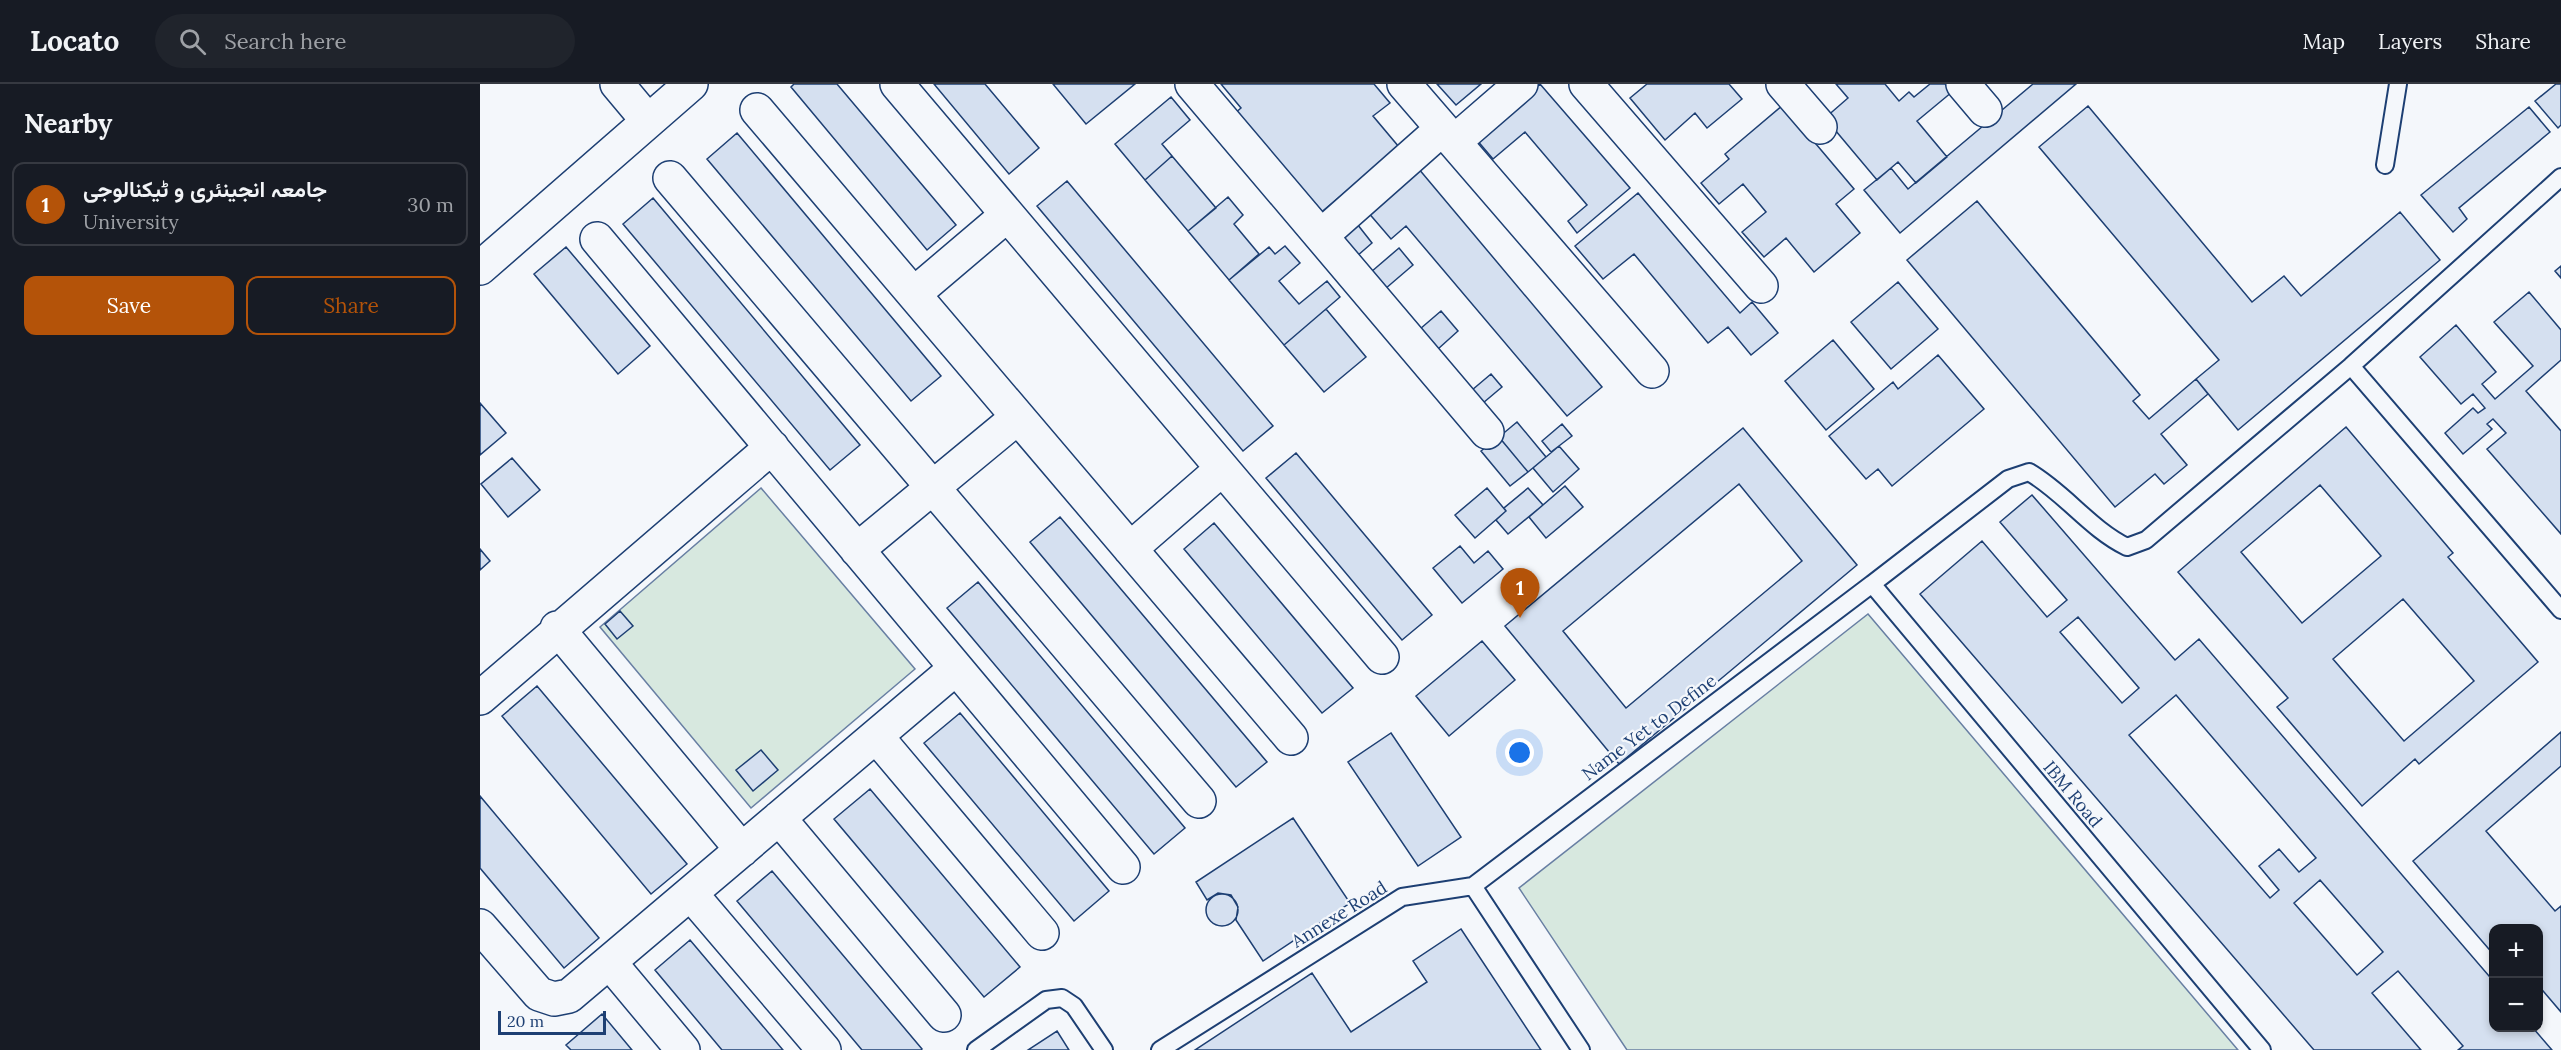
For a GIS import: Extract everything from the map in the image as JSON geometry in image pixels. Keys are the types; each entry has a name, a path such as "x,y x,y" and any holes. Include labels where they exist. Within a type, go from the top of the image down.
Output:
{"street":[{"path":"617,84 648,121"},
{"path":"480,268 690,84"},
{"path":"897,84 1382,657"},
{"path":"1192,84 1487,432"},
{"path":"1404,84 1652,371"},
{"path":"1321,236 1448,135 1521,84"},
{"path":"1586,84 1761,286"},
{"path":"1783,84 1820,127"},
{"path":"1963,84 1985,110"},
{"path":"757,110 1291,738"},
{"path":"670,178 1199,801"},
{"path":"914,294 1007,214"},
{"path":"597,239 1123,867"},
{"path":"858,550 1018,417"},
{"path":"480,698 558,628 772,447"},
{"path":"1130,549 1222,469"},
{"path":"558,628 742,850"},
{"path":"480,926 539,994 554,999 570,996 611,964 955,669"},
{"path":"876,736 1042,933"},
{"path":"779,818 944,1015"},
{"path":"691,894 824,1050"},
{"path":"611,964 683,1050"}],"lane":[{"path":"2385,165 2398,84"},
{"path":"1872,584 2008,479 2029,472 2047,483 2109,538 2127,547 2146,540 2351,366 2561,177"},
{"path":"2351,366 2561,610"},
{"name":"Name Yet to Define","path":"1473,886 1872,584"},
{"name":"IBM Road","path":"1872,584 2262,1050"},
{"path":"1473,886 1581,1050"},
{"name":"Annexe Road","path":"1160,1050 1402,897 1473,886"},
{"path":"976,1050 1046,1000 1062,998 1074,1006 1104,1050"}],"shaded area":[{"path":"761,488 915,669 751,808 600,627"},
{"path":"1868,614 2238,1050 1627,1050 1519,888"}],"building":[{"path":"794,84 837,84 956,225 927,250 791,87"},
{"path":"934,84 985,84 1039,148 1009,174"},
{"path":"1053,84 1135,84 1086,124"},
{"path":"1221,84 1374,84 1390,103 1373,116 1399,147 1318,215 1234,114 1241,108"},
{"path":"1437,84 1481,84 1456,105"},
{"path":"1540,84 1630,188 1577,233 1568,221 1587,205 1525,132 1493,159 1476,139"},
{"path":"1647,84 1729,84 1742,99 1707,128 1695,113 1665,140 1630,98"},
{"path":"1836,84 1885,84 1899,101 1909,92 1914,97 1930,84 1945,84 1952,92 1917,121 1947,157 1916,183 1898,162 1877,180 1825,118 1848,98"},
{"path":"2033,84 2076,84 1900,233 1864,190 1891,168 1908,189"},
{"path":"2556,84 2561,84 2561,125 2558,128 2535,101"},
{"path":"1171,97 1190,120 1162,144 1172,156 1145,180 1115,144"},
{"path":"1783,105 1854,189 1836,204 1860,233 1814,272 1786,238 1764,257 1742,232 1766,212 1743,184 1719,204 1701,183 1729,159 1725,154"},
{"path":"2088,106 2252,302 2284,276 2301,296 2400,212 2440,260 2238,430 2196,379 2219,360 2039,147"},
{"path":"2529,107 2550,132 2459,208 2467,219 2453,232 2421,195"},
{"path":"737,133 941,376 911,401 707,159"},
{"path":"1172,156 1216,208 1188,231 1145,180"},
{"path":"1418,168 1602,387 1567,416 1406,226 1391,239 1367,211"},
{"path":"1067,181 1273,426 1243,451 1037,206"},
{"path":"1638,193 1740,313 1752,302 1778,333 1751,355 1728,327 1708,343 1634,254 1603,279 1575,246"},
{"path":"1228,197 1243,215 1234,224 1259,254 1229,280 1188,231"},
{"path":"653,198 860,445 830,470 623,224"},
{"path":"1977,201 2140,395 2133,401 2149,419 2196,379 2208,394 2161,434 2187,465 2164,484 2155,474 2115,507 1907,260"},
{"path":"1354,220 1372,243 1357,256 1338,233"},
{"path":"1285,246 1300,263 1279,281 1299,304 1327,281 1340,297 1284,345 1229,280 1269,247 1275,254"},
{"path":"566,247 650,346 618,374 534,274"},
{"path":"1399,248 1413,265 1385,289 1371,272"},
{"path":"2561,266 2561,278 2555,271"},
{"path":"1898,282 1938,329 1891,369 1851,322"},
{"path":"2529,292 2561,330 2561,360 2526,391 2561,431 2561,534 2487,449 2506,433 2493,419 2487,424 2492,429 2463,454 2445,433 2473,408 2478,413 2485,408 2473,394 2461,404 2420,357 2456,325 2496,372 2482,384 2495,399 2533,366 2494,322"},
{"path":"1326,309 1366,357 1324,392 1284,345"},
{"path":"1441,311 1458,331 1438,349 1420,329"},
{"path":"1833,340 1874,389 1826,430 1785,381"},
{"path":"1938,355 1984,409 1892,486 1878,469 1866,479 1829,436 1893,382 1898,389"},
{"path":"1491,374 1502,387 1483,403 1472,390"},
{"path":"480,403 506,433 480,455"},
{"path":"1517,422 1546,457 1528,472 1499,437"},
{"path":"1562,424 1572,436 1551,452 1542,441"},
{"path":"2346,427 2453,553 2448,557 2538,662 2419,764 2415,759 2362,806 2277,707 2288,698 2178,572","holes":["2320,485 2381,556 2302,623 2241,552","2403,599 2474,681 2404,741 2333,659"]},
{"path":"1743,428 1857,565 1619,764 1505,626","holes":["1739,484 1802,561 1626,708 1563,631"]},
{"path":"1499,437 1528,472 1510,486 1481,451"},
{"path":"1559,446 1579,469 1553,492 1533,468"},
{"path":"1296,453 1432,615 1402,640 1266,478"},
{"path":"512,458 540,490 508,517 481,484"},
{"path":"1565,486 1583,507 1546,538 1529,517"},
{"path":"1487,488 1506,511 1475,538 1455,515"},
{"path":"1528,488 1543,505 1508,534 1496,520 1506,511 1504,508"},
{"path":"2032,495 2175,660 2199,639 2489,976 2489,1032 2536,1032 2552,1050 2458,1050 2463,1046 2398,971 2372,993 2421,1050 2314,1050 1920,594 1982,541 2047,617 2067,600 2000,522","holes":["2078,617 2139,688 2122,703 2060,632","2176,695 2316,858 2299,872 2279,849 2259,866 2279,890 2270,898 2129,735","2320,880 2383,952 2357,975 2294,903"]},
{"path":"1060,517 1267,762 1236,787 1030,542"},
{"path":"1214,523 1353,688 1322,713 1184,549"},
{"path":"1460,546 1474,563 1488,551 1503,569 1462,603 1433,568"},
{"path":"480,549 490,561 480,570"},
{"path":"978,582 1185,828 1154,854 947,608"},
{"path":"620,611 633,626 617,639 605,624"},
{"path":"1482,641 1515,680 1449,736 1416,696"},
{"path":"537,686 687,864 651,894 502,716"},
{"path":"960,713 1109,891 1074,921 924,743"},
{"path":"2561,732 2561,766 2486,831 2555,911 2561,906 2561,1012 2543,991 2543,924 2489,924 2489,949 2413,861"},
{"path":"1391,733 1461,837 1418,866 1348,762"},
{"path":"761,750 778,770 753,791 736,770"},
{"path":"870,789 1020,967 984,997 834,819"},
{"path":"480,796 599,938 564,968 480,868"},
{"path":"1293,818 1350,903 1263,961 1236,920 1238,907 1231,895 1218,893 1207,900 1196,882"},
{"path":"772,871 921,1050 862,1050 737,901"},
{"path":"1222,894 1233,899 1238,910 1233,921 1222,926 1211,921 1206,910 1211,899"},
{"path":"1461,929 1541,1050 1195,1050 1312,973 1351,1032 1427,982 1413,961"},
{"path":"690,940 783,1050 722,1050 655,970"},
{"path":"602,1014 632,1050 571,1050 566,1045"},
{"path":"1057,1031 1069,1050 1028,1050"}],"place":[{"name":"جامعہ انجینئری و ٹیکنالوجی","path":"1520,618"}]}
